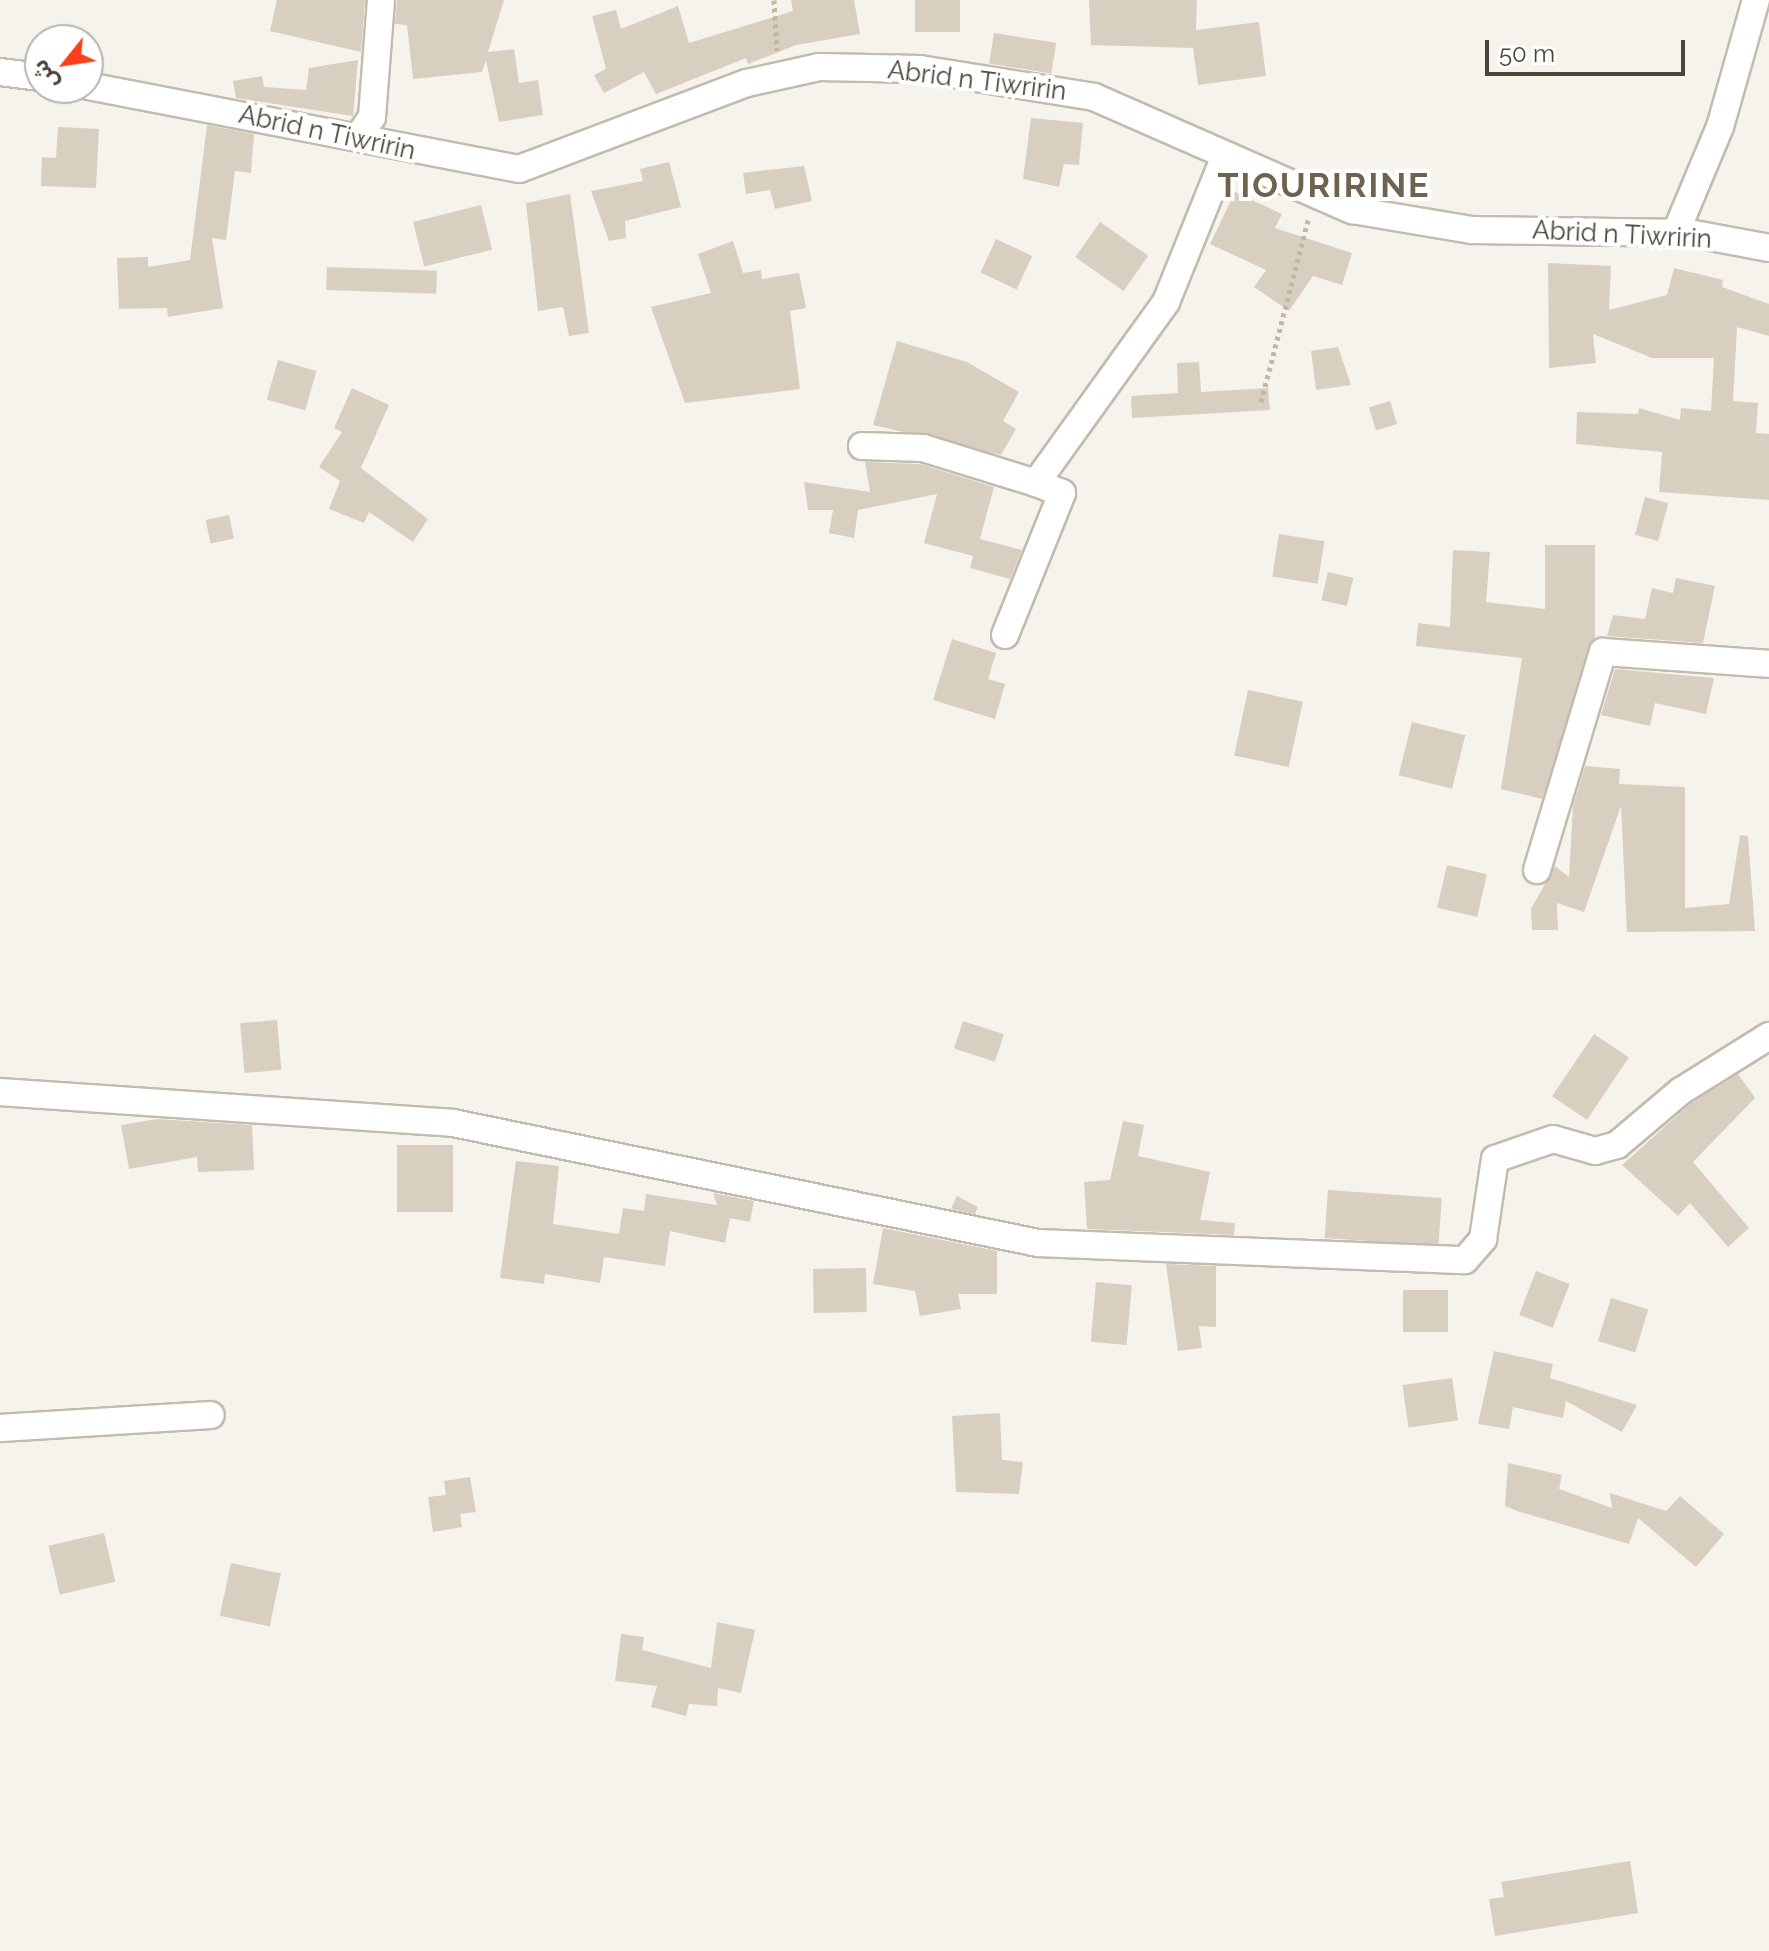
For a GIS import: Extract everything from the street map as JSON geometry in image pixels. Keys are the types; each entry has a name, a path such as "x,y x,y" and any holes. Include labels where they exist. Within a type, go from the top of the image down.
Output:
{"street":[{"path":"359,136 372,117 381,0"},
{"path":"1676,232 1720,127 1756,0"},
{"name":"Abrid n Tiwririn","path":"104,89 359,136 450,161 519,169 780,75 819,67 992,78 1094,97 1352,210 1472,230 1676,232 1769,248"},
{"path":"0,72 24,75"},
{"path":"1036,483 1166,302 1225,156"},
{"path":"862,446 923,448 1062,493 1005,635"},
{"path":"1537,870 1603,652 1769,664"},
{"path":"0,1092 453,1123 1038,1243 1465,1260 1483,1239 1495,1159 1553,1139 1595,1151 1617,1145 1681,1091 1769,1036"},
{"path":"0,1428 211,1415"}],"path":[{"path":"774,0 780,75"},
{"path":"1261,402 1278,318 1317,193"}],"building":[{"path":"277,0 365,0 361,52 270,31"},
{"path":"397,0 504,0 488,52 514,49 519,83 538,80 543,115 499,122 486,60 482,72 413,79 407,25 395,24"},
{"path":"791,0 854,0 860,34 796,45 748,64 746,58 656,94 644,72 604,93 594,75 606,69 592,16 616,10 621,29 678,6 689,43 793,11"},
{"path":"915,0 960,0 960,32 915,32"},
{"path":"1089,0 1197,0 1196,30 1259,22 1266,76 1198,85 1193,48 1091,45"},
{"path":"994,33 1056,43 1051,73 989,64"},
{"path":"358,60 353,116 236,98 233,81 262,76 264,87 306,90 309,68"},
{"path":"1031,118 1083,123 1079,165 1064,164 1059,187 1023,179"},
{"path":"207,125 254,134 251,173 235,171 226,240 212,238 223,308 168,317 167,308 119,309 117,258 148,257 148,267 190,260"},
{"path":"58,127 99,129 96,188 41,186 42,157 56,158"},
{"path":"669,162 681,207 625,221 626,238 609,241 591,191 643,181 640,169"},
{"path":"804,166 812,201 775,209 770,190 746,194 743,173"},
{"path":"1235,192 1282,214 1275,228 1352,253 1342,285 1313,276 1289,311 1254,287 1266,270 1210,244"},
{"path":"570,194 589,333 569,336 563,307 538,311 526,203"},
{"path":"481,205 492,250 424,267 413,222"},
{"path":"1100,222 1148,256 1124,291 1075,257"},
{"path":"996,239 1032,256 1017,289 980,273"},
{"path":"733,241 743,273 761,270 762,279 799,273 806,308 790,311 800,389 685,403 651,307 711,293 698,254"},
{"path":"1548,263 1611,266 1609,310 1667,295 1674,268 1723,280 1722,287 1769,304 1769,336 1737,327 1733,401 1758,403 1756,433 1769,434 1769,500 1659,492 1662,452 1576,444 1577,412 1638,414 1639,408 1680,420 1681,408 1711,411 1714,358 1652,358 1593,334 1596,363 1549,368"},
{"path":"327,267 437,271 436,294 326,290"},
{"path":"897,341 967,362 1019,392 1003,421 1016,429 1001,455 873,425"},
{"path":"1338,347 1351,385 1316,390 1311,351"},
{"path":"278,360 316,371 305,410 267,399"},
{"path":"1199,362 1201,392 1268,388 1270,410 1132,418 1131,396 1178,393 1177,363"},
{"path":"352,388 389,405 361,468 428,519 413,542 369,512 364,523 329,509 340,481 319,467 342,432 334,428"},
{"path":"1390,401 1397,424 1376,430 1369,407"},
{"path":"865,462 920,464 994,487 980,539 1022,550 1010,579 970,568 973,556 924,543 937,494 858,510 854,538 829,533 833,510 808,510 804,482 870,492"},
{"path":"1645,497 1668,503 1658,541 1635,535"},
{"path":"229,515 234,538 211,543 206,520"},
{"path":"1279,534 1324,541 1318,584 1272,576"},
{"path":"1545,545 1595,545 1595,639 1542,799 1501,789 1522,658 1416,646 1418,623 1450,627 1453,550 1490,552 1486,602 1545,609"},
{"path":"1328,572 1353,578 1347,606 1321,600"},
{"path":"1676,578 1715,586 1703,643 1607,636 1613,615 1645,619 1652,588 1673,593"},
{"path":"952,639 996,653 988,679 1005,684 995,719 933,700"},
{"path":"1615,669 1714,678 1706,714 1655,703 1650,726 1601,715"},
{"path":"1248,690 1303,702 1289,767 1234,756"},
{"path":"1412,722 1465,735 1452,789 1399,775"},
{"path":"1585,766 1620,769 1619,784 1685,787 1685,908 1729,904 1740,835 1748,836 1755,931 1627,932 1621,806 1584,912 1557,903 1558,930 1532,930 1531,909 1555,866 1569,877 1573,806"},
{"path":"1447,865 1487,874 1477,917 1437,908"},
{"path":"277,1020 281,1070 244,1073 240,1023"},
{"path":"963,1021 1004,1034 995,1062 954,1049"},
{"path":"1594,1034 1629,1057 1587,1120 1552,1096"},
{"path":"1738,1074 1755,1098 1693,1162 1749,1228 1728,1247 1690,1203 1678,1216 1622,1165 1690,1104"},
{"path":"157,1119 252,1125 254,1170 198,1172 197,1157 129,1169 121,1125"},
{"path":"1123,1121 1144,1125 1138,1156 1210,1172 1200,1220 1235,1223 1234,1235 1087,1229 1084,1182 1110,1180"},
{"path":"397,1145 453,1145 453,1212 397,1212"},
{"path":"516,1161 559,1166 553,1224 619,1234 623,1208 644,1211 646,1194 717,1205 713,1193 754,1201 750,1222 730,1218 725,1243 670,1231 665,1266 604,1257 600,1283 545,1274 544,1284 500,1278"},
{"path":"1328,1190 1442,1198 1438,1246 1325,1238"},
{"path":"957,1196 978,1207 975,1214 951,1209"},
{"path":"883,1228 997,1251 997,1294 958,1294 961,1309 920,1316 915,1291 873,1284"},
{"path":"1166,1264 1216,1266 1216,1327 1199,1326 1202,1348 1178,1351"},
{"path":"866,1268 867,1312 814,1313 813,1269"},
{"path":"1536,1271 1570,1284 1553,1328 1519,1315"},
{"path":"1096,1282 1132,1285 1127,1345 1091,1342"},
{"path":"1403,1290 1448,1290 1448,1332 1403,1332"},
{"path":"1611,1298 1648,1309 1635,1352 1598,1341"},
{"path":"1494,1351 1553,1364 1550,1378 1637,1405 1622,1432 1566,1401 1563,1418 1513,1407 1509,1429 1478,1424"},
{"path":"1452,1378 1458,1421 1408,1428 1402,1385"},
{"path":"1000,1413 1002,1460 1023,1462 1019,1494 956,1492 952,1416"},
{"path":"1508,1463 1562,1475 1559,1489 1612,1508 1610,1493 1666,1511 1680,1496 1724,1534 1696,1567 1638,1518 1629,1544 1517,1511 1505,1506"},
{"path":"470,1477 476,1512 460,1514 462,1527 433,1532 428,1497 446,1495 444,1481"},
{"path":"104,1533 115,1582 60,1595 48,1546"},
{"path":"231,1563 281,1574 270,1626 220,1616"},
{"path":"717,1622 755,1630 741,1693 718,1688 717,1706 689,1704 686,1716 651,1707 657,1686 615,1681 621,1634 644,1637 642,1650 711,1668"},
{"path":"1630,1861 1638,1913 1495,1936 1489,1899 1504,1897 1501,1882"}],"district":[{"name":"TIOURIRINE","path":"1324,186"}]}
